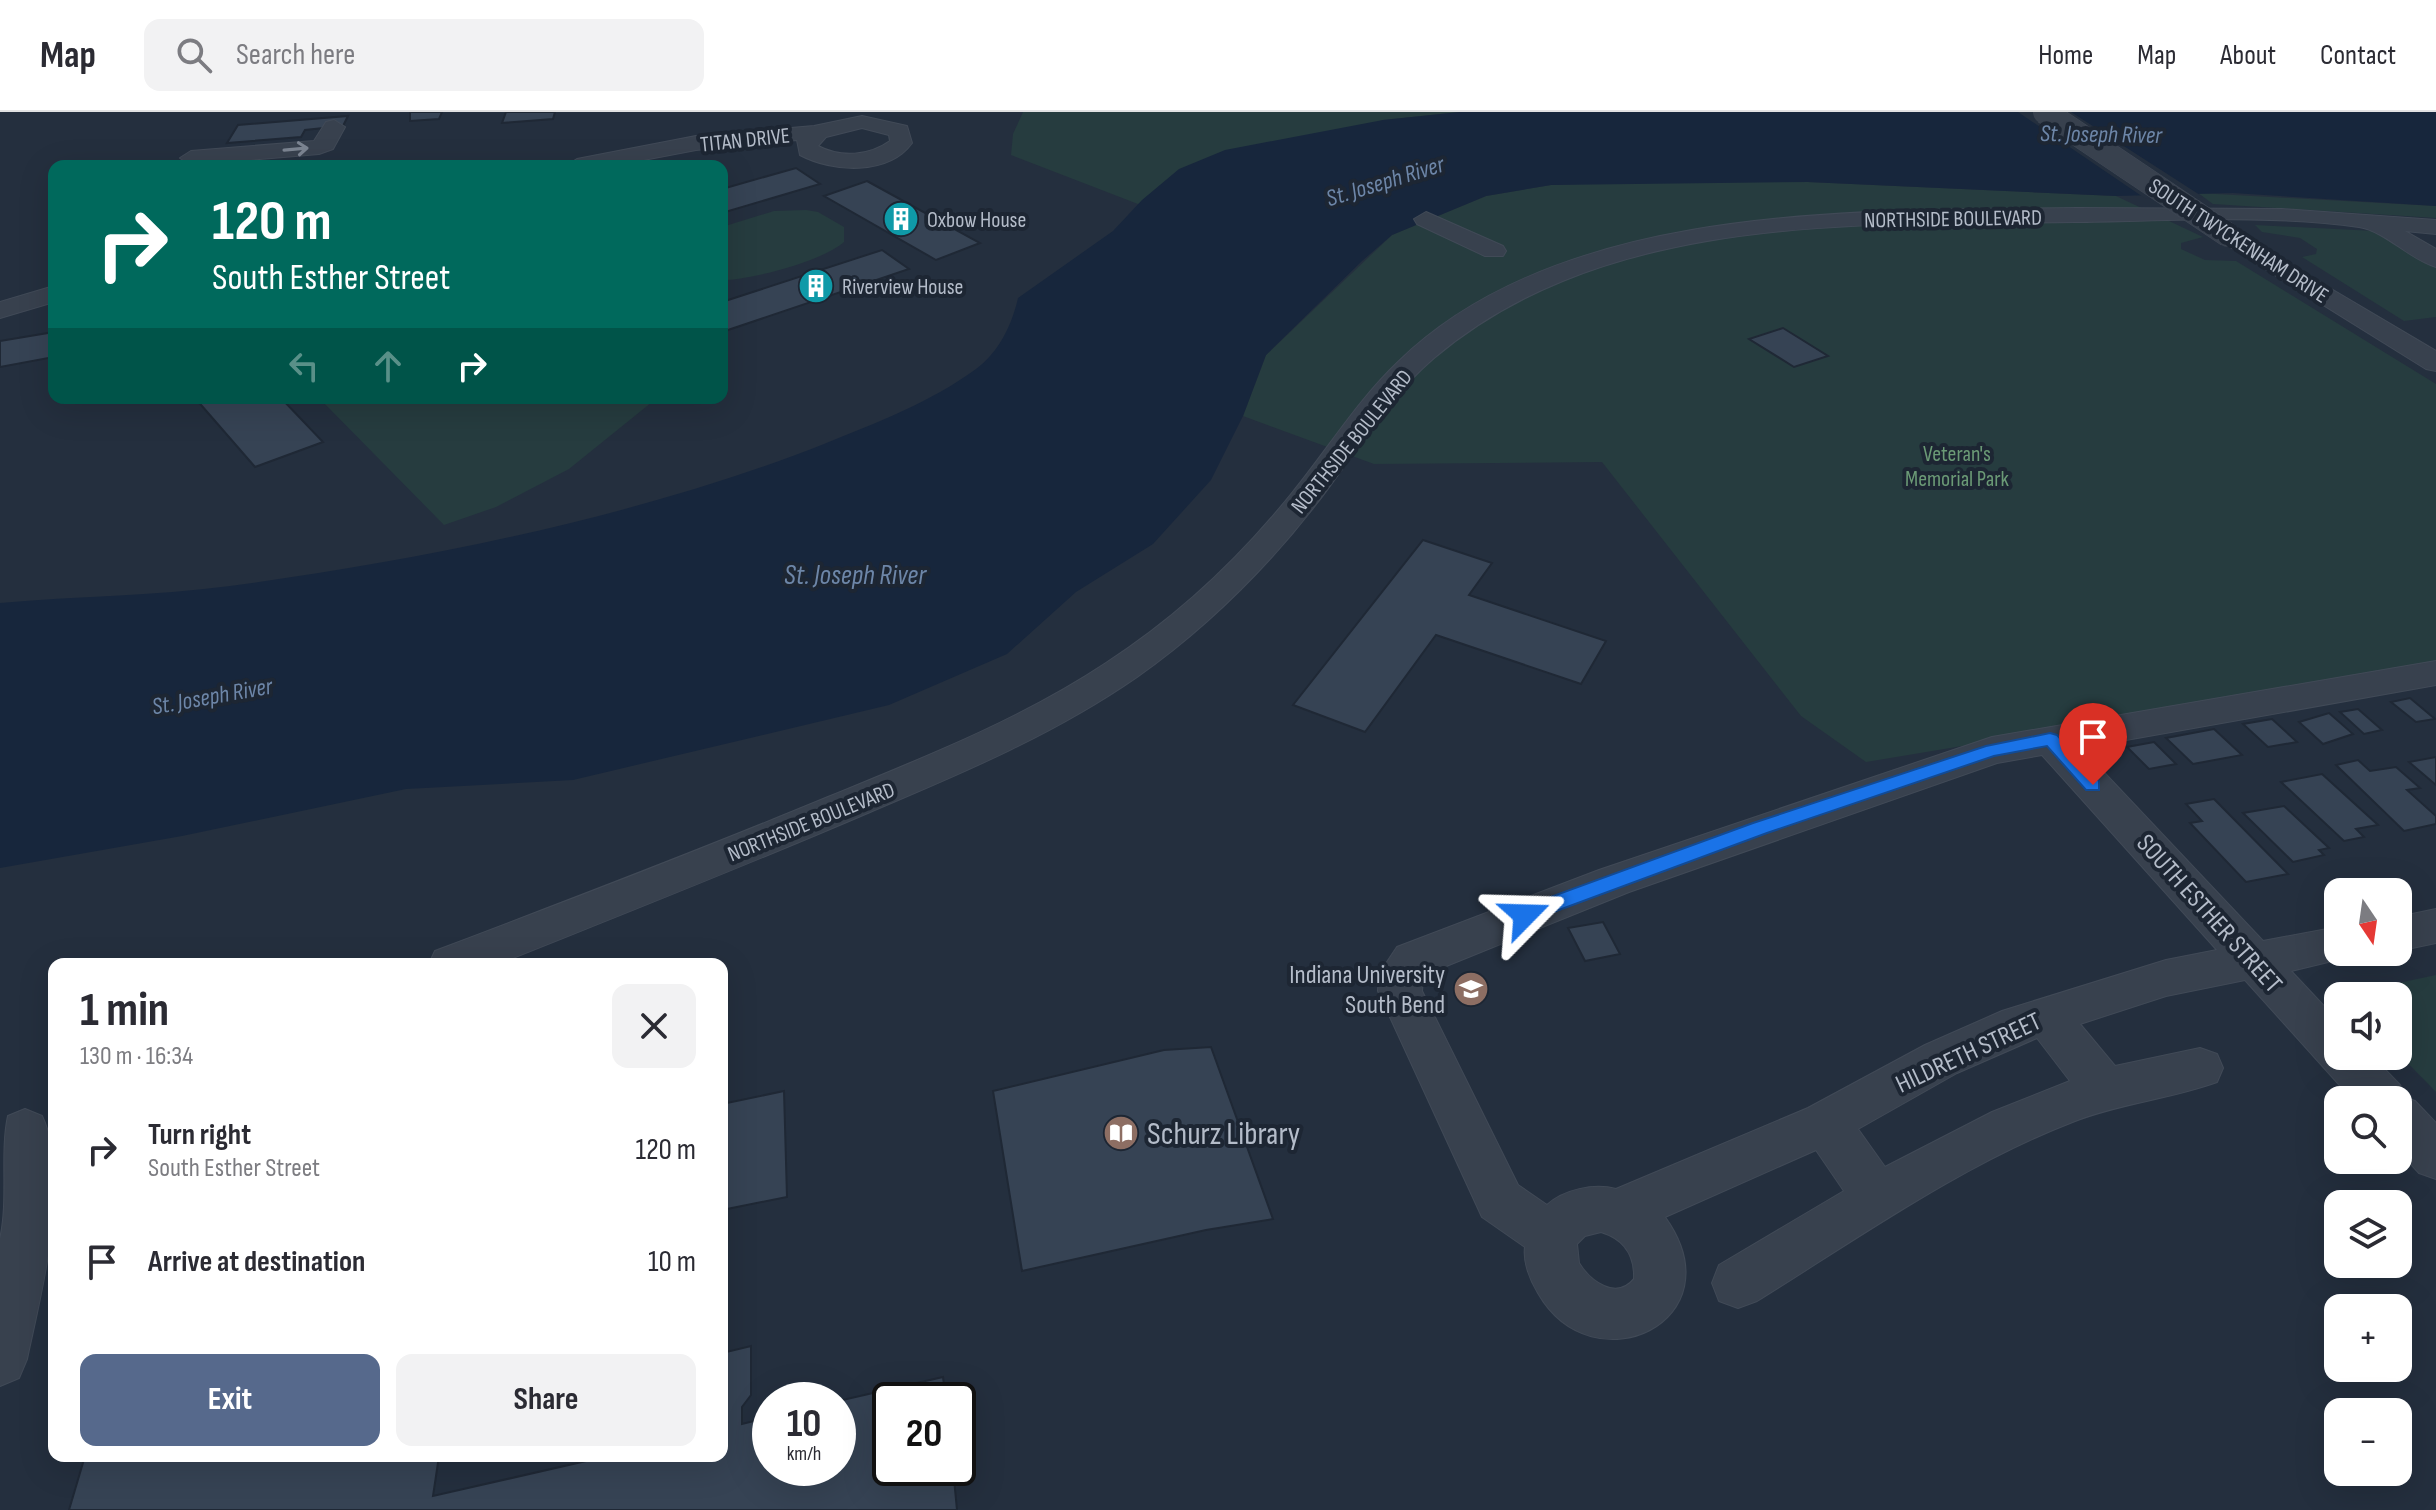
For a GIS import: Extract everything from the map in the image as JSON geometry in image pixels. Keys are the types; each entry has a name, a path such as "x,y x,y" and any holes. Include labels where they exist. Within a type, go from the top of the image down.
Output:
{"street":[{"name":"SOUTH TWYCKENHAM DRIVE","path":"2045,112 2228,235 2436,363"},
{"name":"TITAN DRIVE","path":"608,160 696,143 818,132 863,117 899,131 901,143 882,155 866,159 829,159 808,150 806,143 818,132"},
{"path":"191,158 319,147 325,144 338,119"},
{"name":"NORTHSIDE BOULEVARD","path":"466,958 933,770 1029,724 1117,673 1232,583 1305,498 1373,408 1424,353 1489,307 1558,274 1681,239 1829,221 2210,213 2370,220 2436,227"},
{"path":"1426,219 1494,251"},
{"path":"2370,220 2436,259"},
{"path":"0,310 48,296"},
{"path":"1553,1235 1521,1218 1500,1201 1400,991 1401,974 1413,960 1553,903 1760,828 1981,754 2050,739 2436,673"},
{"name":"SOUTH ESTHER STREET","path":"2050,739 2324,1037"},
{"path":"2412,931 2436,926"},
{"name":"HILDRETH STREET","path":"1617,1213 1825,1123 1941,1059 2045,1015 2166,978 2324,947"},
{"path":"2045,1015 2105,1089"},
{"path":"1738,1283 1879,1200 2013,1127 2105,1089 2200,1068"},
{"name":"SOUTH ESTHER STREET","path":"2355,1070 2370,1086"},
{"path":"1825,1123 1879,1200"},
{"path":"0,1359 29,1224 26,1130"},
{"path":"2412,1131 2436,1157"},
{"path":"1584,1210 1617,1213 1636,1223 1659,1255 1660,1284 1653,1298 1639,1310 1606,1314 1587,1308 1570,1296 1552,1269 1549,1251 1553,1235 1559,1224 1584,1210"}],"green space":[{"path":"1023,112 1460,112 1383,120 1138,204 1011,155 1013,134"},
{"name":"Veteran's Memorial Park","path":"1649,181 1808,182 2116,196 2203,237 2181,243 2181,249 2205,260 2236,261 2436,384 2436,667 1866,762 1801,716 1602,462 1374,464 1243,416 1266,355 1392,235 1486,196 1551,185"},
{"path":"2198,193 2436,206 2436,218 2213,204"},
{"path":"774,211 818,212 844,227 844,242 820,256 786,268 728,280 728,225"},
{"path":"2255,225 2375,231 2436,265 2436,317 2404,321 2302,257 2316,254 2317,249 2300,238 2262,232"},
{"path":"325,404 650,404 569,469 496,507 444,525"},
{"path":"2436,975 2436,1092 2412,1067 2412,982 2403,982"}],"water":[{"name":"St. Joseph River","path":"1460,112 2436,112 2436,206 2233,193 2116,196 1808,182 1551,185 1486,196 1392,235 1362,261 1266,355 1243,416 1211,480 1153,544 1076,592 1007,654 889,705 573,780 406,789 182,836 0,868 0,603 201,589 379,563 607,514 754,470 903,411 941,392 976,369 991,355 1003,337 1018,298 1113,231 1142,200 1179,169 1225,150 1383,120"}],"pier":[{"path":"2018,112 2071,112 2203,197 2146,199"}],"building":[{"path":"410,112 442,112 439,119 410,121"},
{"path":"506,112 555,112 553,119 502,123"},
{"path":"348,116 343,126 305,130 301,137 227,143 238,125"},
{"path":"796,168 820,184 728,211 728,187"},
{"name":"Oxbow House","path":"867,181 980,243 936,260 824,196"},
{"name":"Riverview House","path":"882,250 909,269 728,330 728,300"},
{"path":"1783,328 1828,356 1794,367 1749,339"},
{"path":"48,333 48,358 0,367 0,341"},
{"path":"200,404 287,404 323,442 255,467"},
{"path":"1423,540 1492,563 1469,595 1606,641 1581,684 1436,635 1365,732 1293,705"},
{"path":"2410,698 2435,719 2416,722 2391,702"},
{"path":"2358,709 2382,730 2364,734 2340,712"},
{"path":"2329,713 2353,734 2323,744 2299,722"},
{"path":"2272,719 2297,742 2268,747 2243,724"},
{"path":"2214,729 2242,755 2193,764 2166,738"},
{"path":"2154,742 2176,764 2149,769 2127,747"},
{"path":"2436,757 2436,785 2409,762"},
{"path":"2358,760 2370,771 2396,767 2420,788 2407,790 2436,816 2436,824 2404,831 2336,765"},
{"path":"2322,774 2378,825 2356,829 2364,837 2344,841 2281,782"},
{"path":"2214,799 2288,874 2246,882 2190,823 2202,821 2186,804"},
{"path":"2284,806 2329,848 2319,850 2324,855 2293,862 2243,813"},
{"path":"1603,922 1620,954 1585,961 1568,928"},
{"name":"Schurz Library","path":"1211,1047 1273,1219 1206,1230 1022,1271 993,1091 1164,1050"},
{"path":"784,1091 787,1197 728,1209 728,1103"},
{"path":"751,1346 751,1395 742,1407 742,1424 752,1422 752,1486 856,1486 856,1397 872,1393 872,1486 955,1486 957,1510 69,1510 83,1462 438,1462 433,1496 582,1462 728,1462 728,1352"},
{"path":"943,1377 944,1382 921,1382"}],"place":[{"name":"Oxbow House","path":"901,219"},
{"name":"Riverview House","path":"816,286"},
{"name":"Indiana University South Bend","path":"1471,989"},
{"name":"Schurz Library","path":"1121,1133"}],"route":[{"path":"1525,915 1760,828 1992,750 2050,739 2093,785"}]}
